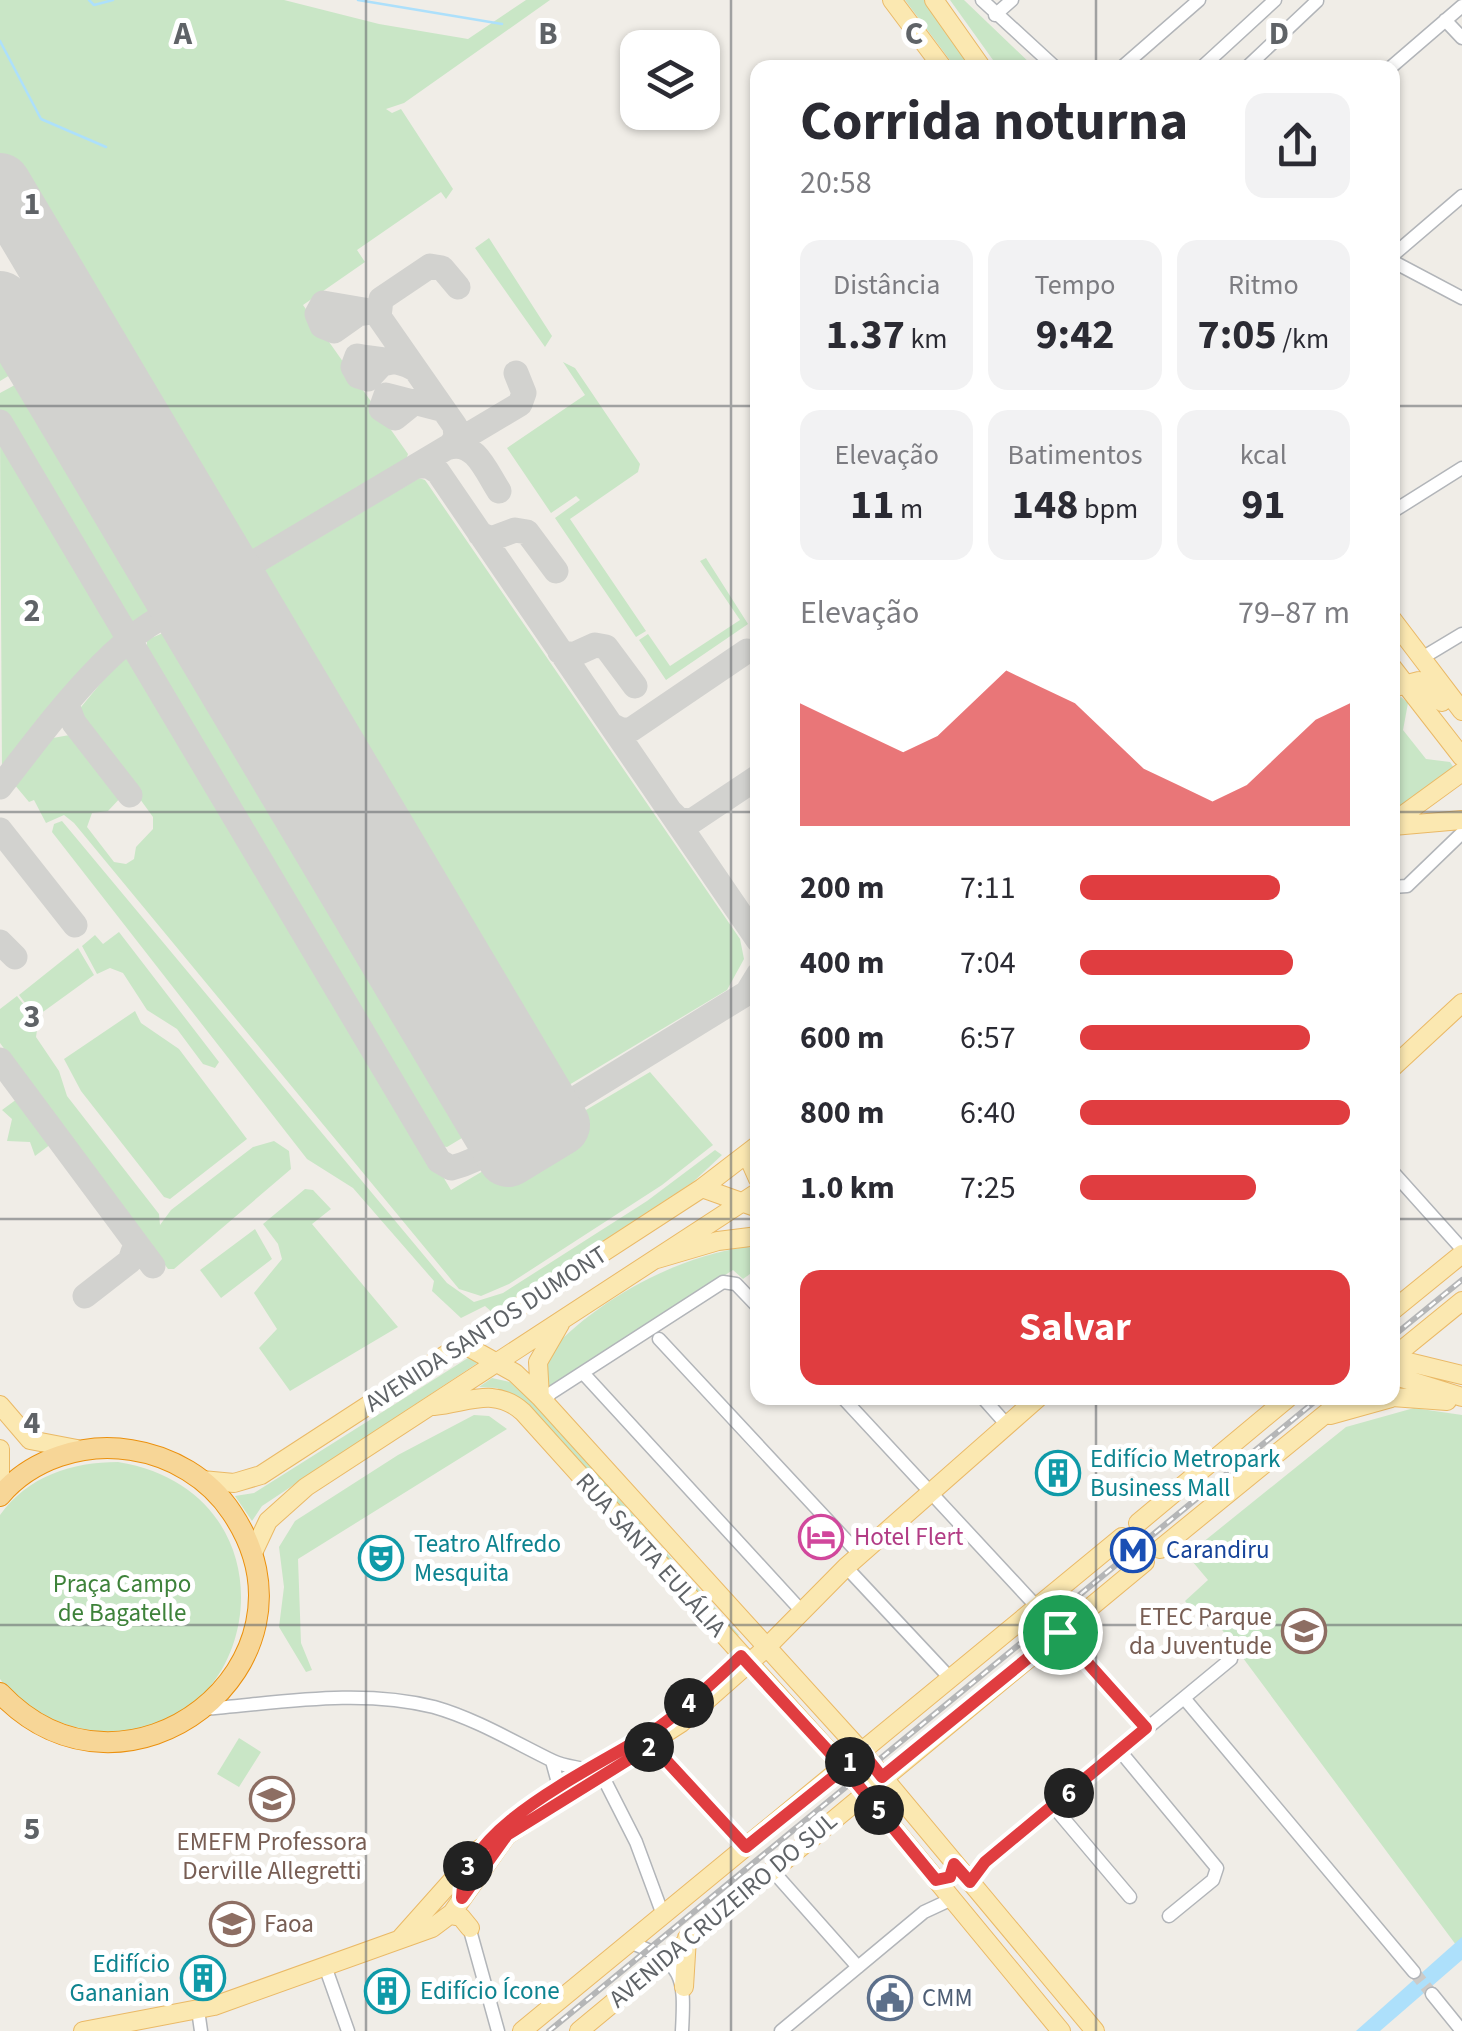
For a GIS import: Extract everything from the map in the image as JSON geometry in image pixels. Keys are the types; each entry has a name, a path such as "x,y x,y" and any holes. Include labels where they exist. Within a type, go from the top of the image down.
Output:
{"highway":[{"path":"0,1496 30,1470 85,1449 147,1452 202,1480 238,1522 252,1555 257,1603 250,1639 236,1673 204,1710 161,1734 113,1743 59,1734 8,1708 0,1693"}],"main road":[{"path":"892,0 937,60"},
{"path":"934,0 976,60"},
{"path":"1400,629 1461,709"},
{"path":"1400,680 1425,684 1444,705 1461,709"},
{"path":"1400,684 1462,757"},
{"path":"1400,819 1462,772"},
{"path":"1400,824 1462,820"},
{"path":"1400,1061 1462,1003"},
{"name":"AVENIDA SANTOS DUMONT","path":"202,1480 234,1483 261,1475 702,1188 750,1152"},
{"path":"702,1188 750,1200"},
{"name":"AVENIDA SANTOS DUMONT","path":"252,1555 268,1521 287,1502 651,1260 750,1202"},
{"path":"651,1260 750,1238"},
{"path":"1400,1306 1453,1271 1462,1252"},
{"path":"1400,1352 1462,1300"},
{"path":"542,1399 538,1362 564,1318"},
{"name":"RUA SANTA EULÁLIA","path":"462,1344 498,1362 542,1399 862,1752 1095,2031"},
{"path":"1400,1360 1462,1376"},
{"path":"1400,1378 1462,1400"},
{"name":"RUA SANTA EULÁLIA","path":"434,1406 490,1396 516,1406 844,1768 1060,2031"},
{"path":"1400,1397 1462,1400"},
{"path":"0,1405 30,1440 55,1448 85,1449"},
{"path":"83,2031 198,2010 326,1969 422,1933 450,1916 507,1835 665,1729 1030,1405"},
{"path":"1138,1523 1280,1405"},
{"name":"AVENIDA CRUZEIRO DO SUL","path":"578,2031 1336,1405"},
{"path":"1320,1418 1365,1405"},
{"path":"0,1449 0,1478"},
{"name":"AVENIDA CRUZEIRO DO SUL","path":"522,2031 1122,1536"},
{"path":"762,1644 798,1606 829,1583"},
{"path":"400,1939 505,1824 560,1790 652,1745 665,1729"},
{"path":"836,1815 867,1813 894,1828"},
{"path":"462,1898 469,1864"},
{"path":"950,1877 965,1877 962,1894 947,1893 950,1877"},
{"path":"450,1916 462,1917 470,1928"},
{"path":"684,1986 687,1938"}],"street":[{"path":"982,0 1047,60"},
{"path":"995,15 1012,0"},
{"path":"1131,60 1200,0"},
{"path":"1209,60 1274,0"},
{"path":"1255,60 1318,1"},
{"path":"1399,60 1462,6"},
{"path":"1446,20 1462,38"},
{"path":"1400,254 1462,196"},
{"path":"1400,265 1462,298"},
{"path":"1400,507 1462,468"},
{"path":"1422,658 1462,634"},
{"path":"1400,887 1407,886 1462,833"},
{"path":"1400,1180 1462,1252"},
{"path":"542,1399 730,1281 750,1300"},
{"path":"658,1339 950,1678"},
{"path":"583,1373 798,1606"},
{"path":"848,1405 1036,1607"},
{"path":"989,1405 1007,1425"},
{"path":"1060,1632 1146,1728"},
{"path":"965,1877 1231,1659"},
{"path":"204,1710 337,1698 401,1701 458,1715 552,1761 597,1772 636,1842 663,1915"},
{"path":"1184,1698 1414,1972"},
{"path":"652,1745 746,1847"},
{"path":"1120,1750 1216,1868 1212,1880 1169,1916"},
{"path":"552,1761 560,1790"},
{"path":"1053,1806 1130,1898"},
{"path":"772,1869 858,1967"},
{"path":"781,2031 947,1893"},
{"path":"462,1898 498,2031"},
{"path":"629,1942 664,1958 678,1970 684,1986 682,2031"},
{"path":"326,1969 348,2031"},
{"path":"1432,1994 1453,2028"},
{"path":"198,2010 201,2031"}],"green space":[{"path":"0,0 284,0 379,24 468,39 526,0 550,0 404,103 386,109 392,113 401,109 453,189 446,199 441,192 357,250 365,262 303,305 408,454 406,460 250,552 233,554 218,547 0,184"},
{"path":"905,0 924,0 968,60 950,60"},
{"path":"950,0 964,0 1027,60 993,60"},
{"path":"489,238 552,336 545,347 475,248"},
{"path":"0,302 31,357 30,363 0,381"},
{"path":"563,362 575,368 640,464 638,472 570,519 646,631 636,637 555,518 580,500 576,496 551,513 507,448 585,395"},
{"path":"39,372 167,583 166,605 138,623 125,622 0,412 0,393"},
{"path":"0,431 116,631 113,641 2,771"},
{"path":"419,478 425,480 740,939 744,959 727,990 554,1094 538,1089 252,603 252,584 258,574"},
{"path":"706,558 748,624 666,680 639,640 648,634 670,666 740,620 700,561"},
{"path":"181,625 197,635 481,1113 482,1126 447,1147 436,1145 429,1136 147,658 147,640"},
{"path":"123,656 136,661 451,1190 650,1072 713,1145 662,1185 509,1284 481,1296 459,1289 74,823 64,815 46,823 34,800 29,802 14,784 53,738 75,734 123,795 108,811 92,813 87,827 114,862 126,864 134,859 136,847 153,829 153,817 77,712"},
{"path":"1400,697 1408,703 1403,730 1426,759 1450,762 1454,768 1400,807"},
{"path":"62,821 447,1283 474,1302 503,1293 647,1201 715,1150 722,1155 693,1182 493,1313 485,1306 461,1318 432,1291 434,1281 353,1188 307,1159 52,832 54,824"},
{"path":"119,932 219,1062 215,1068 203,1064 177,1029 147,1010 123,973 110,968 97,974 82,946 95,935 103,944"},
{"path":"78,948 94,975 36,1017 19,995"},
{"path":"17,996 38,1023 36,1037 59,1071 67,1096 159,1214 160,1225 171,1210 253,1147 274,1141 289,1151 291,1169 174,1269 168,1269 0,1043 0,1009"},
{"path":"135,1011 141,1023 179,1049 247,1139 170,1199 164,1197 81,1091 64,1059"},
{"path":"17,1099 51,1144 35,1156 30,1142 7,1141 12,1119 2,1110"},
{"path":"305,1189 313,1190 331,1209 312,1224 398,1327 290,1391 259,1348 277,1329 254,1293 282,1259 278,1244 263,1224"},
{"path":"255,1229 272,1259 221,1298 200,1270"},
{"path":"750,1247 750,1274 743,1279 733,1270 546,1389 543,1359 585,1319 635,1286 689,1261"},
{"path":"468,1358 479,1362 262,1506 252,1521 235,1496 254,1493"},
{"path":"492,1378 510,1382 538,1407 739,1635 734,1639 523,1402 497,1388 479,1387"},
{"path":"1414,1408 1462,1415 1462,1953 1214,1619 1199,1618 1185,1601 1208,1580 1187,1555 1346,1427"},
{"path":"474,1415 489,1416 507,1429 298,1559 301,1643 312,1670 306,1672 279,1627 284,1587 279,1547 295,1521 398,1455"},
{"name":"Praça Campo de Bagatelle","path":"118,1462 180,1484 220,1523 239,1572 239,1623 221,1671 186,1709 137,1730 65,1724 24,1702 0,1679 0,1515 24,1490 52,1474 84,1465"},
{"path":"239,1738 261,1752 239,1787 217,1774"}],"water":[{"path":"1462,1937 1462,1960 1380,2031 1356,2031"}],"waterway":[{"path":"89,0 94,5 113,0"},
{"path":"358,0 502,24"},
{"path":"0,41 41,119 106,147"}],"taxiway":[{"path":"379,317 381,299 430,266 442,268 458,287"},
{"path":"372,312 358,314 334,331 322,326 317,314 323,303 364,310 372,312 377,314 455,426 456,437 450,447 467,448 473,453 499,491"},
{"path":"392,362 382,364 368,379 358,376 353,367 357,356 395,362 416,370"},
{"path":"235,637 220,601 228,578 520,404 524,393 516,373"},
{"path":"416,401 395,418 381,409 386,395 444,410"},
{"path":"0,422 439,1161 451,1168 491,1149 505,1133 511,1112 450,1000"},
{"path":"417,466 429,466 438,472 750,928"},
{"path":"480,534 491,539 515,530 527,532 556,571"},
{"path":"179,543 197,582 187,605"},
{"path":"0,787 86,681 139,632 194,604 214,609 226,625"},
{"path":"560,652 573,655 595,645 606,647 635,686"},
{"path":"611,725 623,731 632,729 747,651"},
{"path":"67,705 74,723 130,795"},
{"path":"672,813 679,820 692,821 750,782"},
{"path":"0,830 75,925"},
{"path":"0,942 15,957"},
{"path":"508,1093 528,1115 552,1113 750,988"},
{"path":"0,1060 153,1266"},
{"path":"85,1296 130,1261 133,1252"}],"runway":[{"path":"0,184 559,1125 508,1156 0,302"}],"tunnel":[{"path":"1414,1972 1432,1994"}],"railway":[{"path":"1400,1330 1462,1280"},
{"path":"549,2031 1310,1405"}],"place":[{"name":"Edifício Metropark Business Mall","path":"1058,1473"},
{"name":"Hotel Flert","path":"821,1537"},
{"name":"Carandiru","path":"1133,1550"},
{"name":"Teatro Alfredo Mesquita","path":"381,1558"},
{"name":"ETEC Parque da Juventude","path":"1304,1631"},
{"name":"EMEFM Professora Derville Allegretti","path":"272,1799"},
{"name":"Faoa","path":"232,1924"},
{"name":"Edifício Gananian","path":"203,1978"},
{"name":"Edifício Ícone","path":"387,1991"},
{"name":"CMM","path":"890,1998"}],"route":[{"path":"1060,1632 882,1777 862,1752 844,1768 838,1773 746,1847 652,1745 507,1835 489,1855 462,1898 469,1864 498,1830 662,1725 741,1656 844,1768 936,1880 950,1877 954,1864 970,1882 985,1862 1146,1728 1060,1632"}]}
